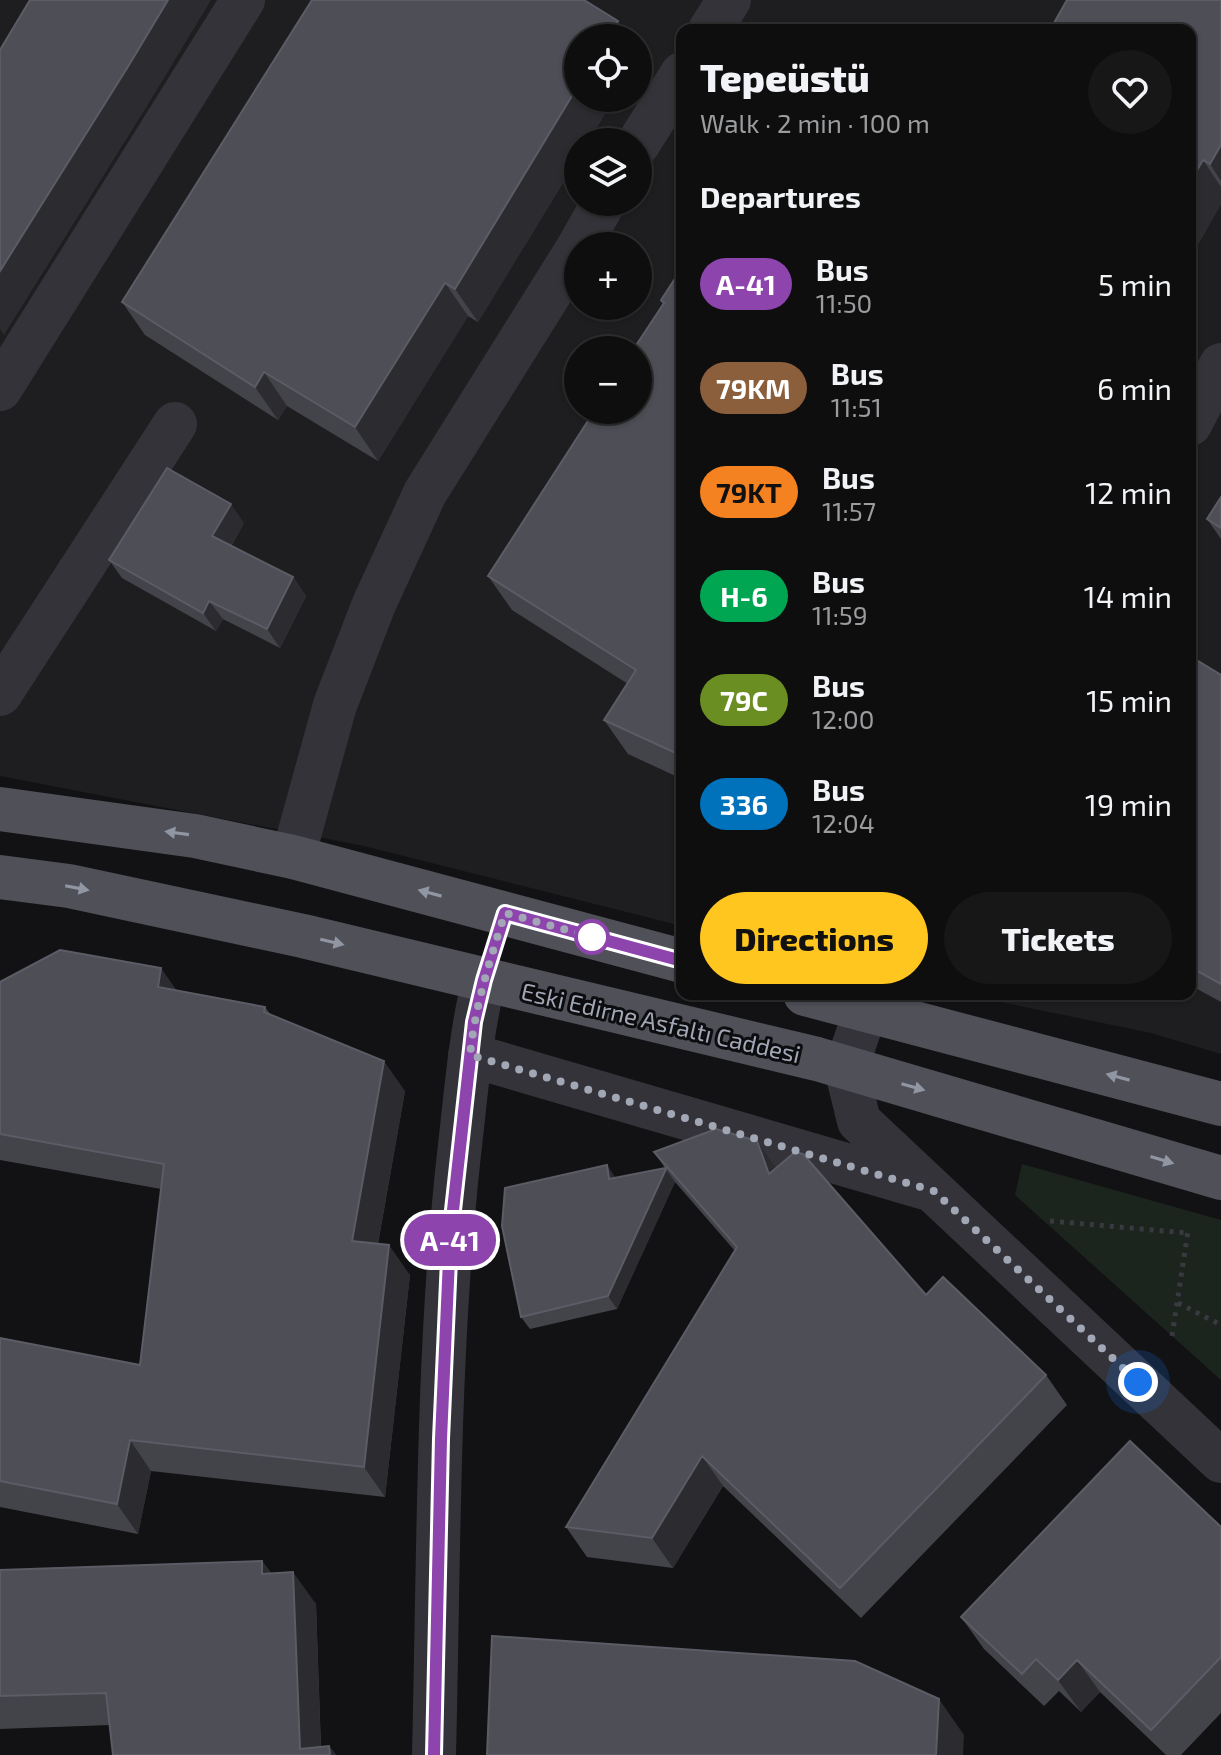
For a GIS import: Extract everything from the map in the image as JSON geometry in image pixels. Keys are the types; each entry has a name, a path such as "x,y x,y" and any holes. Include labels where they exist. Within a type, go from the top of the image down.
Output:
{"main road":[{"path":"0,809 195,836 293,857 676,959"},
{"name":"Eski Edirne Asfaltı Caddesi","path":"0,877 69,886 256,926 846,1068 1208,1174"},
{"path":"484,980 505,913"},
{"path":"871,1002 1221,1104"}],"street":[{"path":"0,389 243,0"},
{"path":"714,24 729,0"},
{"path":"648,128 676,84"},
{"path":"293,857 335,705 374,604 425,493 564,271"},
{"path":"1196,413 1221,365"},
{"path":"0,694 175,424"},
{"path":"434,1755 441,1439 450,1237 474,1022 484,980"},
{"path":"871,1002 846,1068 859,1121 1221,1461"},
{"path":"470,1055 934,1191"}],"path":[{"path":"1160,1404 1187,1233 1208,1174"},
{"path":"1045,1221 1187,1233"},
{"path":"1178,1303 1221,1325"}],"shaded area":[{"path":"0,0 1221,0 1221,1054 1151,1033 991,1000 1196,1000 1196,24 676,24 676,924 364,846 0,776"},
{"path":"1022,1164 1221,1220 1221,1380 1015,1195"}],"building":[{"path":"30,0 168,0 0,271 0,50"},
{"path":"312,0 584,0 618,21 616,24 564,24 564,109 455,289 445,283 355,427 264,372 255,387 122,302"},
{"path":"1067,0 1221,0 1221,145 1210,164 1203,160 1196,172 1196,24 1053,24"},
{"path":"676,277 676,753 604,720 636,670 488,576 586,424 652,424 652,336 642,336 664,303 661,300"},
{"path":"167,468 231,504 212,536 293,577 267,629 209,601 203,613 109,560"},
{"path":"1221,497 1221,528 1207,519"},
{"path":"1196,660 1221,675 1221,984 1196,970"},
{"path":"60,950 161,968 158,987 265,1007 264,1012 384,1061 352,1241 389,1245 364,1467 130,1440 117,1504 0,1481 0,1338 140,1365 164,1164 0,1134 0,982"},
{"path":"716,1129 757,1141 769,1174 795,1152 803,1154 926,1295 943,1277 1046,1375 840,1588 702,1456 652,1538 566,1527 737,1247 654,1152"},
{"path":"607,1165 609,1179 666,1169 608,1296 521,1317 502,1226 505,1188"},
{"path":"1130,1441 1221,1527 1221,1657 1151,1730 1077,1660 1058,1680 1036,1659 1022,1674 961,1617"},
{"path":"262,1561 262,1574 293,1572 300,1749 329,1746 330,1755 113,1755 106,1693 0,1696 0,1570"},
{"path":"492,1636 855,1661 939,1699 936,1755 487,1755"}],"bus line":[{"name":"A-41","path":"434,1755 441,1439 450,1237 474,1022 484,980 505,913 676,959"}],"route":[{"path":"592,937 505,913 484,980 470,1055 934,1191 1138,1382"}]}
